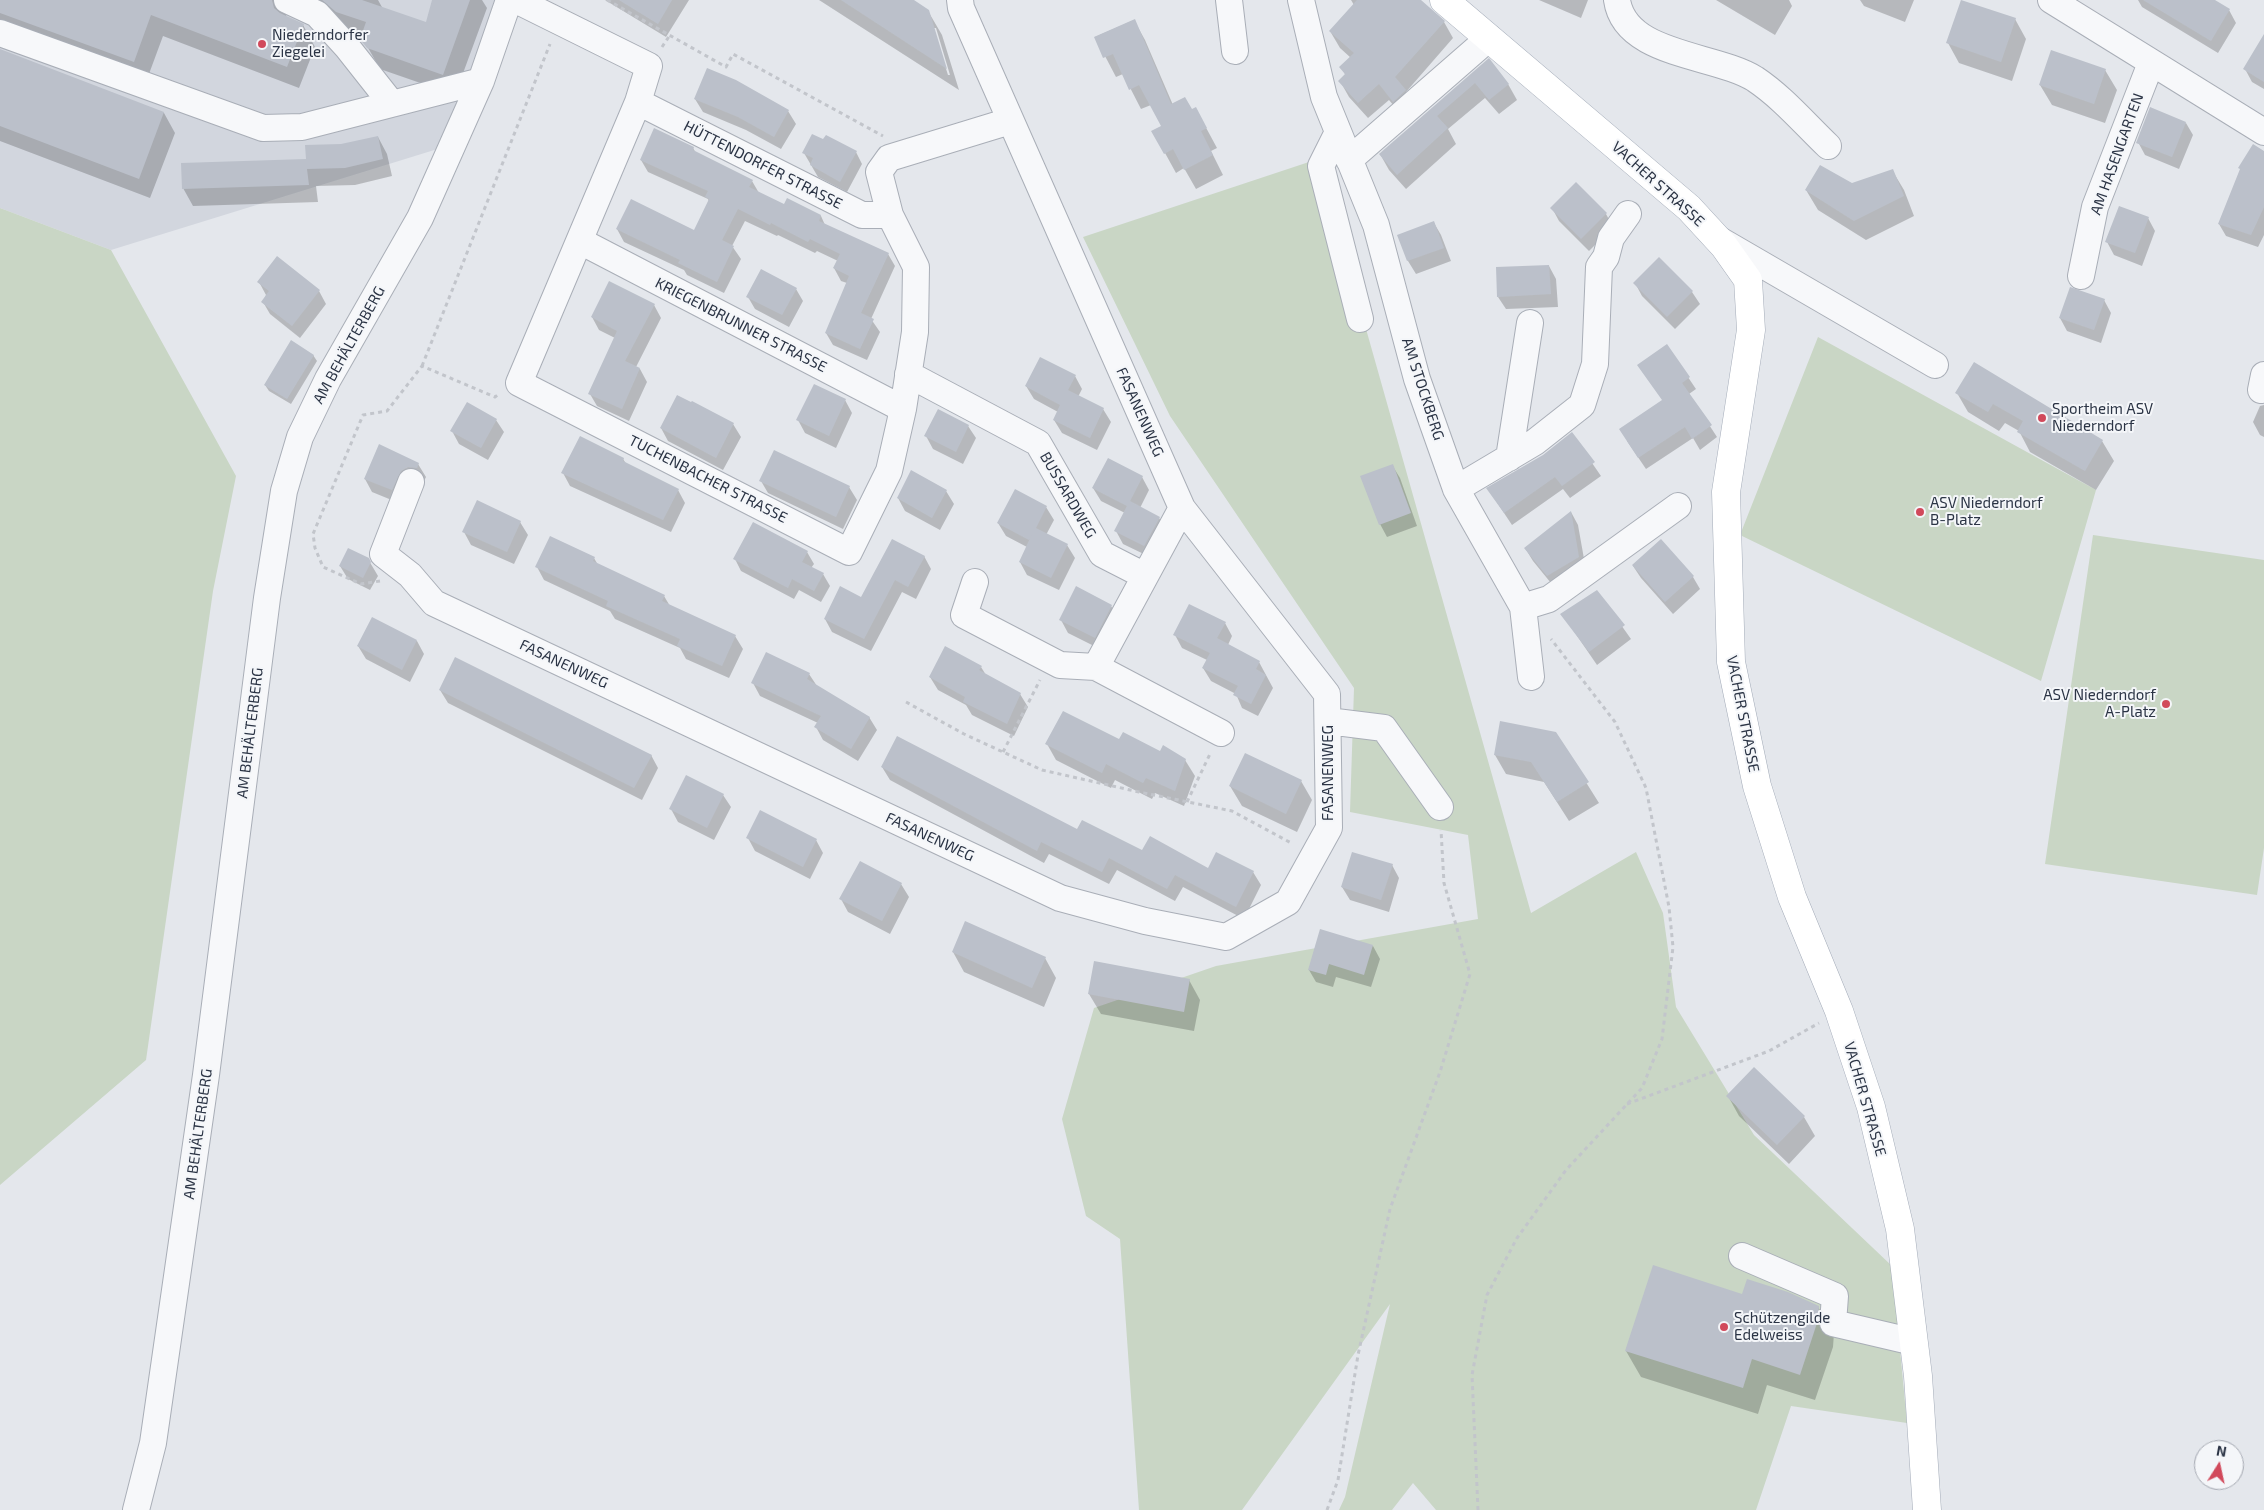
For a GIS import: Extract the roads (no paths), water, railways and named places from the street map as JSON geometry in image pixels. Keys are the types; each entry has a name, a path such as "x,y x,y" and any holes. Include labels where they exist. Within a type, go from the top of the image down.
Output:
{"main road":[{"name":"VACHER STRASSE","path":"1444,0 1690,208 1718,239 1748,280 1751,330 1726,492 1731,662 1760,795 1792,897 1839,1011 1870,1107 1900,1229 1918,1376 1927,1510"}],"street":[{"path":"287,0 316,14 347,46 392,104"},
{"name":"AM BEHÄLTERBERG","path":"136,1510 153,1443 206,1075 267,598 284,491 300,437 320,395 420,218 482,81 509,0"},
{"path":"516,0 649,66 638,102 580,241"},
{"name":"FASANENWEG","path":"411,482 382,554 410,575 434,603 1060,898 1145,921 1226,937 1288,902 1329,828 1328,694 1182,508 1010,121 961,8 960,0"},
{"path":"1229,0 1235,51"},
{"name":"AM STOCKBERG","path":"1302,0 1324,97 1376,225 1418,379 1456,488 1523,607 1530,677"},
{"path":"1617,0 1625,23 1637,33 1655,44 1735,68 1755,79 1779,97 1828,146"},
{"path":"2051,0 2264,132"},
{"path":"0,33 263,128 302,127 482,81"},
{"path":"1349,160 1489,38"},
{"name":"AM HASENGARTEN","path":"2082,276 2095,207 2151,63"},
{"name":"HÜTTENDORFER STRASSE","path":"638,102 862,215 890,215"},
{"name":"TUCHENBACHER STRASSE","path":"580,241 519,383 849,552 889,471 903,409 915,332 916,267 890,215 879,172 889,158 1010,121"},
{"path":"1338,132 1321,166 1360,319"},
{"path":"1456,488 1535,442 1582,405 1596,364 1599,267 1606,257 1611,238 1628,214"},
{"path":"1718,239 1935,365"},
{"name":"KRIEGENBRUNNER STRASSE","path":"580,241 903,409"},
{"path":"1509,458 1530,323"},
{"name":"BUSSARDWEG","path":"908,374 1038,443 1102,554 1145,576"},
{"path":"1523,607 1550,599 1678,506"},
{"path":"1096,667 1182,508"},
{"path":"975,582 964,614 1060,665 1096,667 1221,733"},
{"path":"1328,721 1384,728 1440,807"},
{"path":"1742,1256 1835,1296 1833,1323 1914,1342"}],"place":[{"name":"Niederndorfer Ziegelei","path":"262,44"},
{"name":"Sportheim ASV Niederndorf","path":"2042,418"},
{"name":"ASV Niederndorf B-Platz","path":"1920,512"},
{"name":"ASV Niederndorf A-Platz","path":"2166,704"},
{"name":"Schützengilde Edelweiss","path":"1724,1327"}]}
